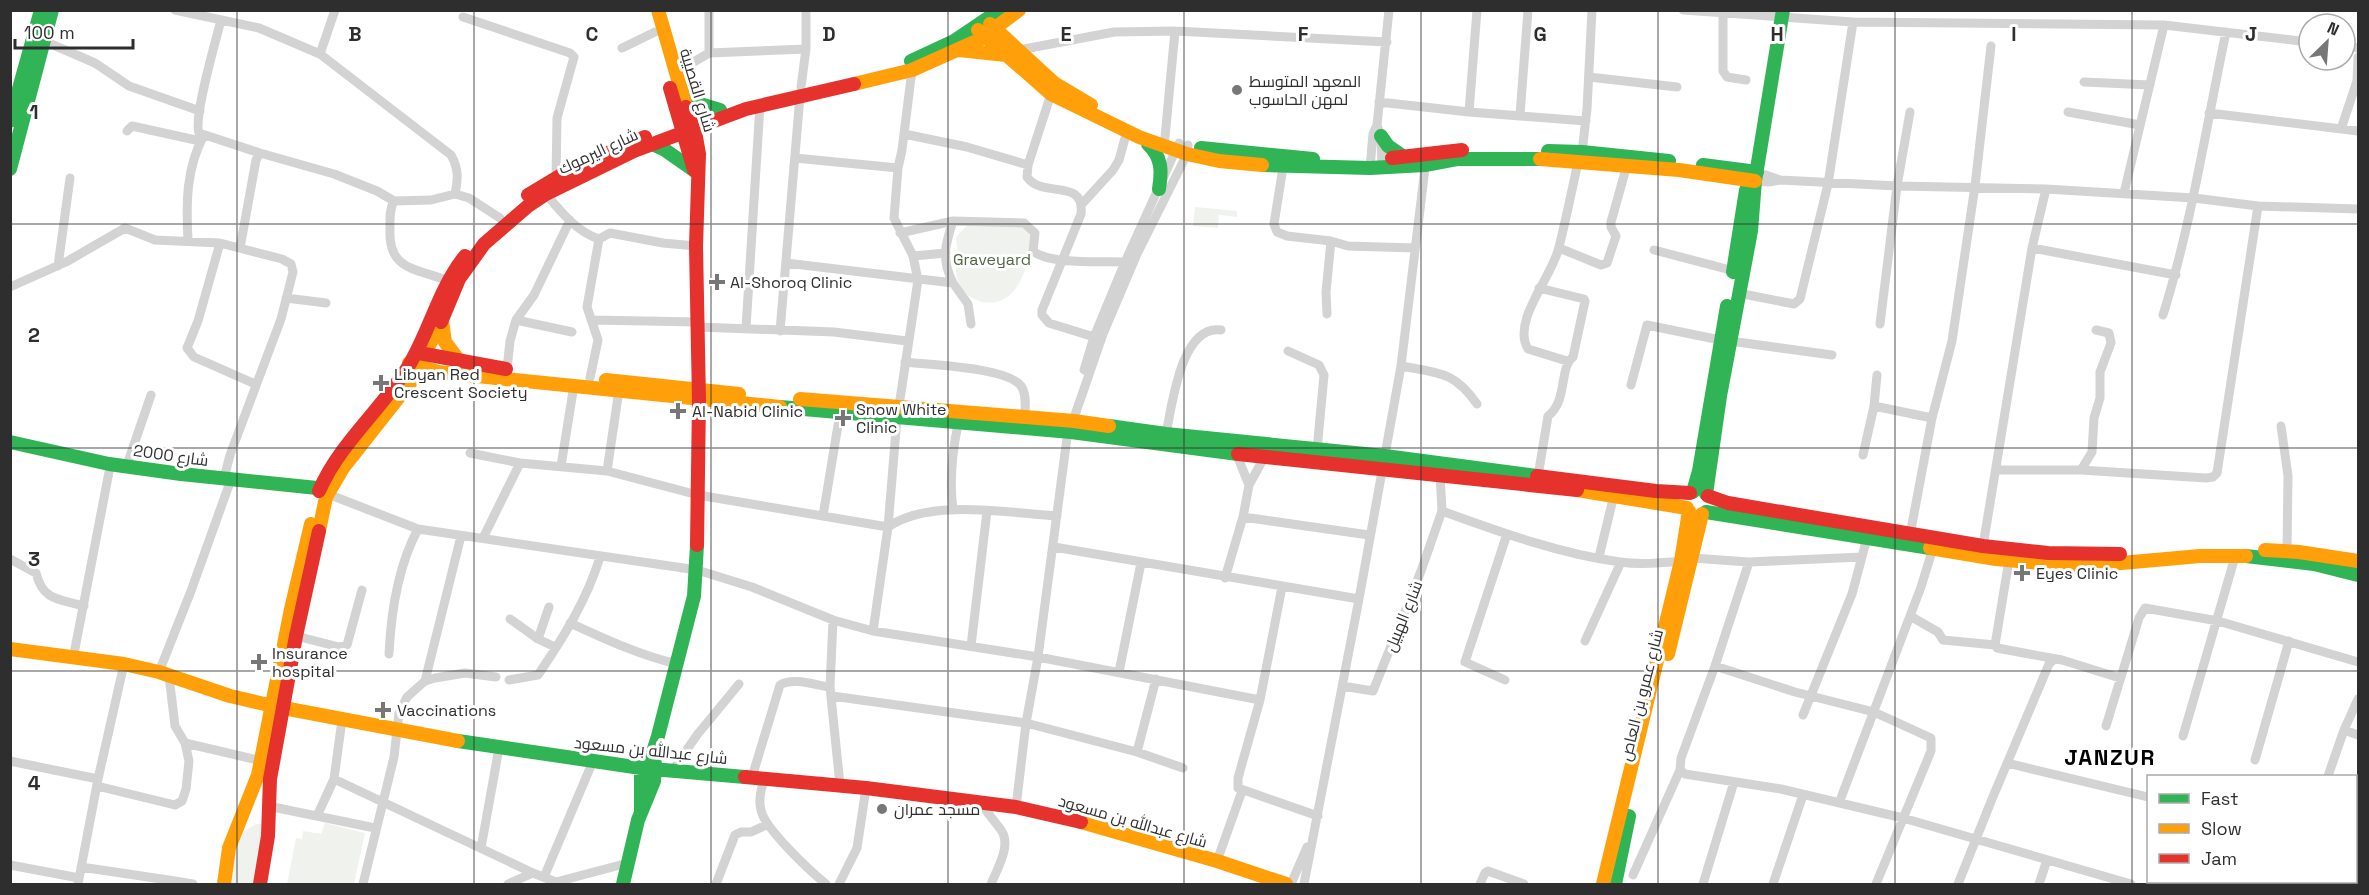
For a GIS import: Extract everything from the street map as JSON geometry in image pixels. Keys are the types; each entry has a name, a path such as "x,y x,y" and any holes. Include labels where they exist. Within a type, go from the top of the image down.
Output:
{"street":[{"path":"10,121 41,10"},
{"path":"10,169 52,10"},
{"path":"175,10 194,12 259,28 320,54 451,155 457,169 454,195"},
{"path":"320,54 335,10"},
{"path":"641,810 641,768 652,755 694,596 697,570 698,495 697,176 686,127 649,10"},
{"name":"شارع القصيبة","path":"658,10 686,127"},
{"path":"709,10 709,53"},
{"path":"780,331 806,49 806,10"},
{"name":"شارع اليرموك","path":"325,493 342,468 395,404 418,359 442,320 459,279 471,260 498,231 528,206 546,194 595,169 720,110 745,101 912,70 959,50 985,28 1000,10"},
{"path":"1377,163 1379,102 1389,10"},
{"path":"1468,112 1477,10"},
{"path":"1520,115 1528,10"},
{"path":"1567,361 1528,349 1523,341 1525,326 1539,288 1559,248 1580,157 1586,121 1592,10"},
{"path":"1683,10 1724,14 1778,13 1853,21 2164,25 2297,41"},
{"path":"1017,12 1012,26 1013,50 1052,94 1133,134 1219,161 1283,167 1426,159 1580,157 1753,176 1769,182 1780,180 1897,186 2046,189 2194,198 2258,206 2358,209"},
{"name":"شارع اليرموك","path":"418,359 446,280 458,263 500,218 533,191 556,177 618,147 914,60 1017,12"},
{"path":"1699,494 1699,471 1725,340 1734,271 1753,176 1778,13"},
{"path":"1724,14 1723,71 1727,77 1746,80"},
{"path":"463,17 570,52 574,57 557,118 556,177"},
{"path":"202,138 197,130 200,111 221,20"},
{"path":"1738,293 1794,304 1800,299 1828,183 1853,21"},
{"path":"2124,193 2164,25"},
{"path":"985,28 1066,92 1177,147 1377,163 1404,157 1426,159"},
{"path":"959,50 1013,50 1114,32 1175,31 1387,42"},
{"path":"1069,429 1103,334 1137,254 1177,147 1175,31"},
{"path":"622,48 655,32"},
{"path":"2163,315 2176,275 2194,198 2226,32"},
{"path":"44,41 95,63 129,86 200,111"},
{"path":"1910,535 1932,418 1952,341 1975,186 1991,46"},
{"path":"720,110 700,104 676,78 709,53 806,49"},
{"path":"2341,129 2357,81 2358,57"},
{"path":"873,631 888,527 907,341 918,280 913,256 894,218 898,168 912,70"},
{"path":"1589,77 1677,87"},
{"path":"2084,82 2150,86"},
{"path":"1052,94 1028,165 1027,177 1038,187 1070,191 1082,204"},
{"path":"1379,102 1468,112 1586,121"},
{"path":"746,328 760,105"},
{"path":"2068,111 2140,125"},
{"path":"1880,324 1897,186 1910,112"},
{"path":"2209,113 2358,131"},
{"path":"128,131 132,126 202,138 261,153 334,174 377,191 394,201 431,200 454,195 469,198 500,218"},
{"path":"1379,130 1388,146 1404,157"},
{"path":"904,134 967,147 1028,165"},
{"path":"1133,134 1158,154 1162,172 1159,189"},
{"path":"1094,337 1049,323 1042,315 1042,309 1064,260 1081,214 1082,204 1113,170 1133,134"},
{"path":"188,240 186,201 194,156 202,138"},
{"path":"652,144 665,150 697,176"},
{"path":"1016,807 1069,429 1094,337 1177,147"},
{"path":"240,248 256,160 261,153"},
{"path":"1580,157 1627,165 1753,176"},
{"path":"795,158 898,168"},
{"path":"1304,885 1401,366 1426,159"},
{"path":"1559,248 1601,265 1607,263 1616,236 1611,222 1627,165"},
{"path":"1283,167 1274,224 1277,232 1287,236 1331,241 1347,246 1415,248"},
{"path":"1725,340 1751,231 1753,176"},
{"path":"58,266 70,177"},
{"path":"1983,546 2032,248 2046,189"},
{"path":"546,194 570,220 590,236 598,239"},
{"path":"394,201 391,207 389,239 394,257 402,264 446,280"},
{"path":"1996,470 2081,470 2206,478 2213,477 2217,473 2258,206"},
{"path":"507,369 510,341 516,320 534,295 570,220"},
{"path":"900,233 953,221 1024,223 1035,233 1033,250 1035,253 1064,260 1125,262"},
{"path":"953,221 946,243 945,267 968,304 971,324"},
{"path":"10,287 58,266 124,228 155,240 220,243 240,248 282,259 291,264 293,272 281,319 230,455 227,481 164,674 176,726 185,743 189,761 185,796 179,804 175,805 97,782 10,761"},
{"path":"598,239 610,232 663,243 696,246"},
{"path":"590,378 597,340 588,307 598,239"},
{"path":"1327,314 1326,292 1331,241"},
{"path":"220,243 198,321 187,348 194,357 255,384"},
{"path":"2032,248 2176,275"},
{"path":"1654,250 1734,271"},
{"path":"913,256 945,253"},
{"path":"786,263 953,283"},
{"path":"1538,476 1547,419 1554,411 1560,397 1567,361 1573,357 1585,301 1584,298 1539,288"},
{"path":"286,298 326,303"},
{"path":"442,320 445,342 460,362"},
{"path":"516,320 572,332"},
{"path":"591,321 834,332 907,341"},
{"path":"1631,385 1647,325 1725,340 1832,355"},
{"path":"1166,434 1176,386 1188,351 1199,335 1212,328 1221,330"},
{"path":"2081,470 2091,452 2094,418 2100,398 2100,372 2111,337 2109,333 2096,330"},
{"path":"1288,351 1319,365 1324,375 1317,450"},
{"path":"418,359 590,378 840,413 898,412 958,424 1166,434 1317,450 1440,474 1614,495 1696,511 2009,560 2087,565 2179,557 2235,557 2315,564 2358,575"},
{"path":"418,359 438,372 619,390 734,394 898,412 1025,418 1069,429 1236,453 1383,462 1699,494 1728,502 1983,546 2080,555 2201,549 2287,551 2358,561"},
{"path":"905,362 987,371 1005,376 1023,388 1025,418"},
{"path":"1401,366 1437,372 1454,379 1462,384 1477,404"},
{"path":"1863,455 1874,406 1877,375"},
{"path":"561,466 574,385"},
{"path":"607,471 619,390"},
{"path":"127,465 151,395"},
{"path":"1874,406 1932,418"},
{"path":"823,516 840,413"},
{"path":"953,510 950,486 951,459 958,424"},
{"path":"2281,426 2288,476 2287,551"},
{"name":"شارع 2000","path":"10,442 109,464 325,493"},
{"path":"10,451 109,472 227,481"},
{"path":"470,453 520,463 607,471 698,495 888,527 911,515 953,510 1057,516"},
{"path":"1236,453 1249,485"},
{"path":"1225,578 1243,517 1249,485 1265,456"},
{"path":"483,538 520,463"},
{"path":"73,659 109,472"},
{"path":"1440,474 1442,511 1507,534 1621,562 1651,564 1686,560 1749,562 1862,557"},
{"path":"325,493 418,529 697,570 752,587 833,620 873,631 1038,657 1260,700"},
{"path":"224,885 229,848 255,787 278,707 296,636 325,493"},
{"path":"260,885 267,852 270,778 291,609 325,493"},
{"path":"1603,885 1686,560 1696,511 1710,503 1699,494"},
{"path":"1696,511 1686,499 1699,494"},
{"path":"1599,557 1614,495"},
{"path":"971,646 987,511"},
{"name":"شارع الهبيل","path":"1342,687 1373,692 1442,511"},
{"path":"1243,517 1369,535"},
{"path":"389,654 390,629 403,565 418,529"},
{"path":"1505,680 1465,662 1507,534"},
{"path":"425,681 461,536"},
{"path":"1803,715 1852,594 1867,538"},
{"path":"1054,547 1225,578 1359,599"},
{"path":"1839,803 1910,616 1933,548"},
{"path":"509,680 538,675 591,585 600,557"},
{"path":"2183,736 2235,557"},
{"path":"10,559 36,573 39,585 47,595 84,606"},
{"name":"شارع عمرو بن العاص","path":"1616,885 1686,560"},
{"path":"1995,645 2009,560"},
{"path":"1585,641 1621,562"},
{"path":"1634,875 1680,770 1681,758 1715,666 1749,562"},
{"path":"1119,672 1141,563"},
{"path":"1282,587 1260,700 1238,778 1238,788 1318,816"},
{"path":"296,636 339,647 347,645 362,590"},
{"path":"538,639 549,607"},
{"path":"2106,726 2143,609 2150,608 2218,621 2358,662"},
{"path":"1910,616 1938,632 1943,640 1995,645 2002,650 2061,660 2120,678"},
{"path":"510,619 538,639 555,647"},
{"path":"833,620 831,692 840,785"},
{"path":"570,623 624,647 677,664"},
{"path":"2255,760 2289,641"},
{"name":"شارع عبدالله بن مسعود","path":"10,649 124,664 164,674 230,696 278,707 396,731 499,748 641,768 840,785 1016,807 1085,823 1217,861 1286,885"},
{"path":"1958,885 2007,763 2053,660"},
{"path":"10,865 78,881 97,782 124,664"},
{"path":"1715,666 1795,692 1874,712 1931,738 1931,751 1876,885"},
{"path":"363,885 394,757 396,731 402,706 415,689 425,681 465,674 496,677"},
{"path":"1137,752 1156,679"},
{"path":"826,885 766,825 761,810 758,778 780,685 786,681 831,692 1026,723 1137,752 1183,768"},
{"path":"673,770 697,735 739,684"},
{"path":"2329,775 2344,730 2358,699"},
{"path":"316,816 334,778 342,720"},
{"path":"2344,730 2358,735"},
{"path":"185,743 262,761"},
{"path":"481,848 499,748"},
{"path":"623,885 641,810 657,769 652,755"},
{"path":"544,877 593,761"},
{"path":"2007,763 2147,797"},
{"path":"1680,770 1685,774 1781,789 1903,818 2129,884"},
{"path":"334,778 555,883 628,863"},
{"path":"1703,885 1734,782"},
{"path":"839,885 857,848 866,788"},
{"path":"1217,861 1242,790"},
{"path":"1773,885 1803,795"},
{"path":"981,803 1004,836 1006,844 992,885"},
{"path":"268,806 375,828"},
{"path":"241,816 256,813 267,821"},
{"path":"716,885 735,835 741,832 751,832 766,825"},
{"path":"1291,885 1314,831"},
{"path":"2039,885 2047,860"},
{"path":"81,867 193,885"},
{"path":"1480,885 1488,871 1524,885"},
{"path":"508,885 533,873"}],"green space":[{"path":"1195,207 1237,211 1237,217 1219,215 1218,228 1193,226"},
{"name":"Graveyard","path":"969,224 1019,224 1035,231 1021,279 1011,294 1002,300 992,303 982,302 965,292 959,284 956,271 958,257 956,237"},
{"path":"325,823 365,833 354,884 287,884 296,838 302,839 303,831 321,834"},
{"path":"256,824 261,824 265,829 258,884 228,884 238,835"}],"traffic: fast":[{"path":"10,121 41,10"},
{"path":"10,169 52,10"},
{"path":"911,61 954,41 1000,10"},
{"path":"1706,494 1720,396 1751,231 1755,181 1783,10"},
{"path":"680,85 700,104 720,110"},
{"path":"1381,136 1388,146 1404,157"},
{"path":"652,144 665,150 695,171"},
{"path":"1148,144 1156,154 1160,165 1159,189"},
{"path":"1201,148 1313,159"},
{"path":"1548,151 1582,152 1669,161"},
{"path":"1262,165 1370,168 1425,165 1457,159 1540,159"},
{"path":"1703,165 1757,172"},
{"path":"1733,272 1746,190"},
{"path":"1693,492 1699,471 1727,306"},
{"path":"780,407 1071,432 1238,454"},
{"path":"1109,426 1385,456 1537,476"},
{"path":"10,442 109,464 327,489"},
{"path":"1706,512 1930,548"},
{"path":"641,810 641,768 652,755 658,736 694,596 697,545"},
{"path":"2246,556 2314,564 2358,575"},
{"path":"458,741 641,768 745,777"},
{"path":"623,884 638,820 654,781 655,763"},
{"path":"1615,884 1629,816"}],"traffic: slow":[{"path":"658,10 686,107"},
{"path":"854,84 912,70 979,40 1019,10"},
{"path":"990,24 1054,83 1091,105"},
{"path":"978,30 1051,94 1139,137 1187,154 1219,161 1262,165"},
{"path":"959,50 1006,55"},
{"path":"1540,159 1679,170 1755,181"},
{"path":"442,321 445,342 460,362"},
{"path":"319,531 326,497 343,468 410,383 441,322"},
{"path":"409,363 438,372 780,407"},
{"path":"606,380 739,394"},
{"path":"800,399 1074,421 1109,426"},
{"path":"1577,490 1687,508"},
{"path":"1603,884 1681,561 1689,511"},
{"path":"1668,654 1702,514"},
{"path":"224,884 229,848 258,775 291,609 311,524"},
{"path":"1930,548 1996,559 2064,565 2110,564 2200,556 2246,556"},
{"path":"2265,550 2299,552 2358,561"},
{"path":"10,649 124,664 159,672 230,696 273,706 458,741"},
{"path":"1081,822 1217,861 1286,884"}],"traffic: jam":[{"path":"441,322 459,279 484,244 528,206 546,194 634,151 746,109 854,84"},
{"path":"670,88 694,170"},
{"path":"686,107 699,154 696,246 699,400 697,545"},
{"path":"528,195 573,168 645,137"},
{"path":"1392,158 1462,150"},
{"path":"319,491 349,442 408,367 448,283 465,256"},
{"path":"419,353 506,369"},
{"path":"1238,454 1577,490"},
{"path":"1537,476 1690,493"},
{"path":"1708,496 1728,503 1983,546 2048,553 2120,554"},
{"path":"260,884 268,836 270,779 296,636 319,531"},
{"path":"745,777 866,788 1016,807 1081,822"}],"place":[{"name":"المعهد المتوسط لمهن الحاسوب","path":"1237,90"},
{"name":"Al-Shoroq Clinic","path":"717,282"},
{"name":"Libyan Red Crescent Society","path":"381,383"},
{"name":"Al-Nabid Clinic","path":"678,411"},
{"name":"Snow White Clinic","path":"843,418"},
{"name":"Eyes Clinic","path":"2022,573"},
{"name":"Insurance hospital","path":"259,662"},
{"name":"Vaccinations","path":"383,710"},
{"name":"مسجد عمران","path":"882,809"}],"district":[{"name":"JANZUR","path":"2110,757"}]}
